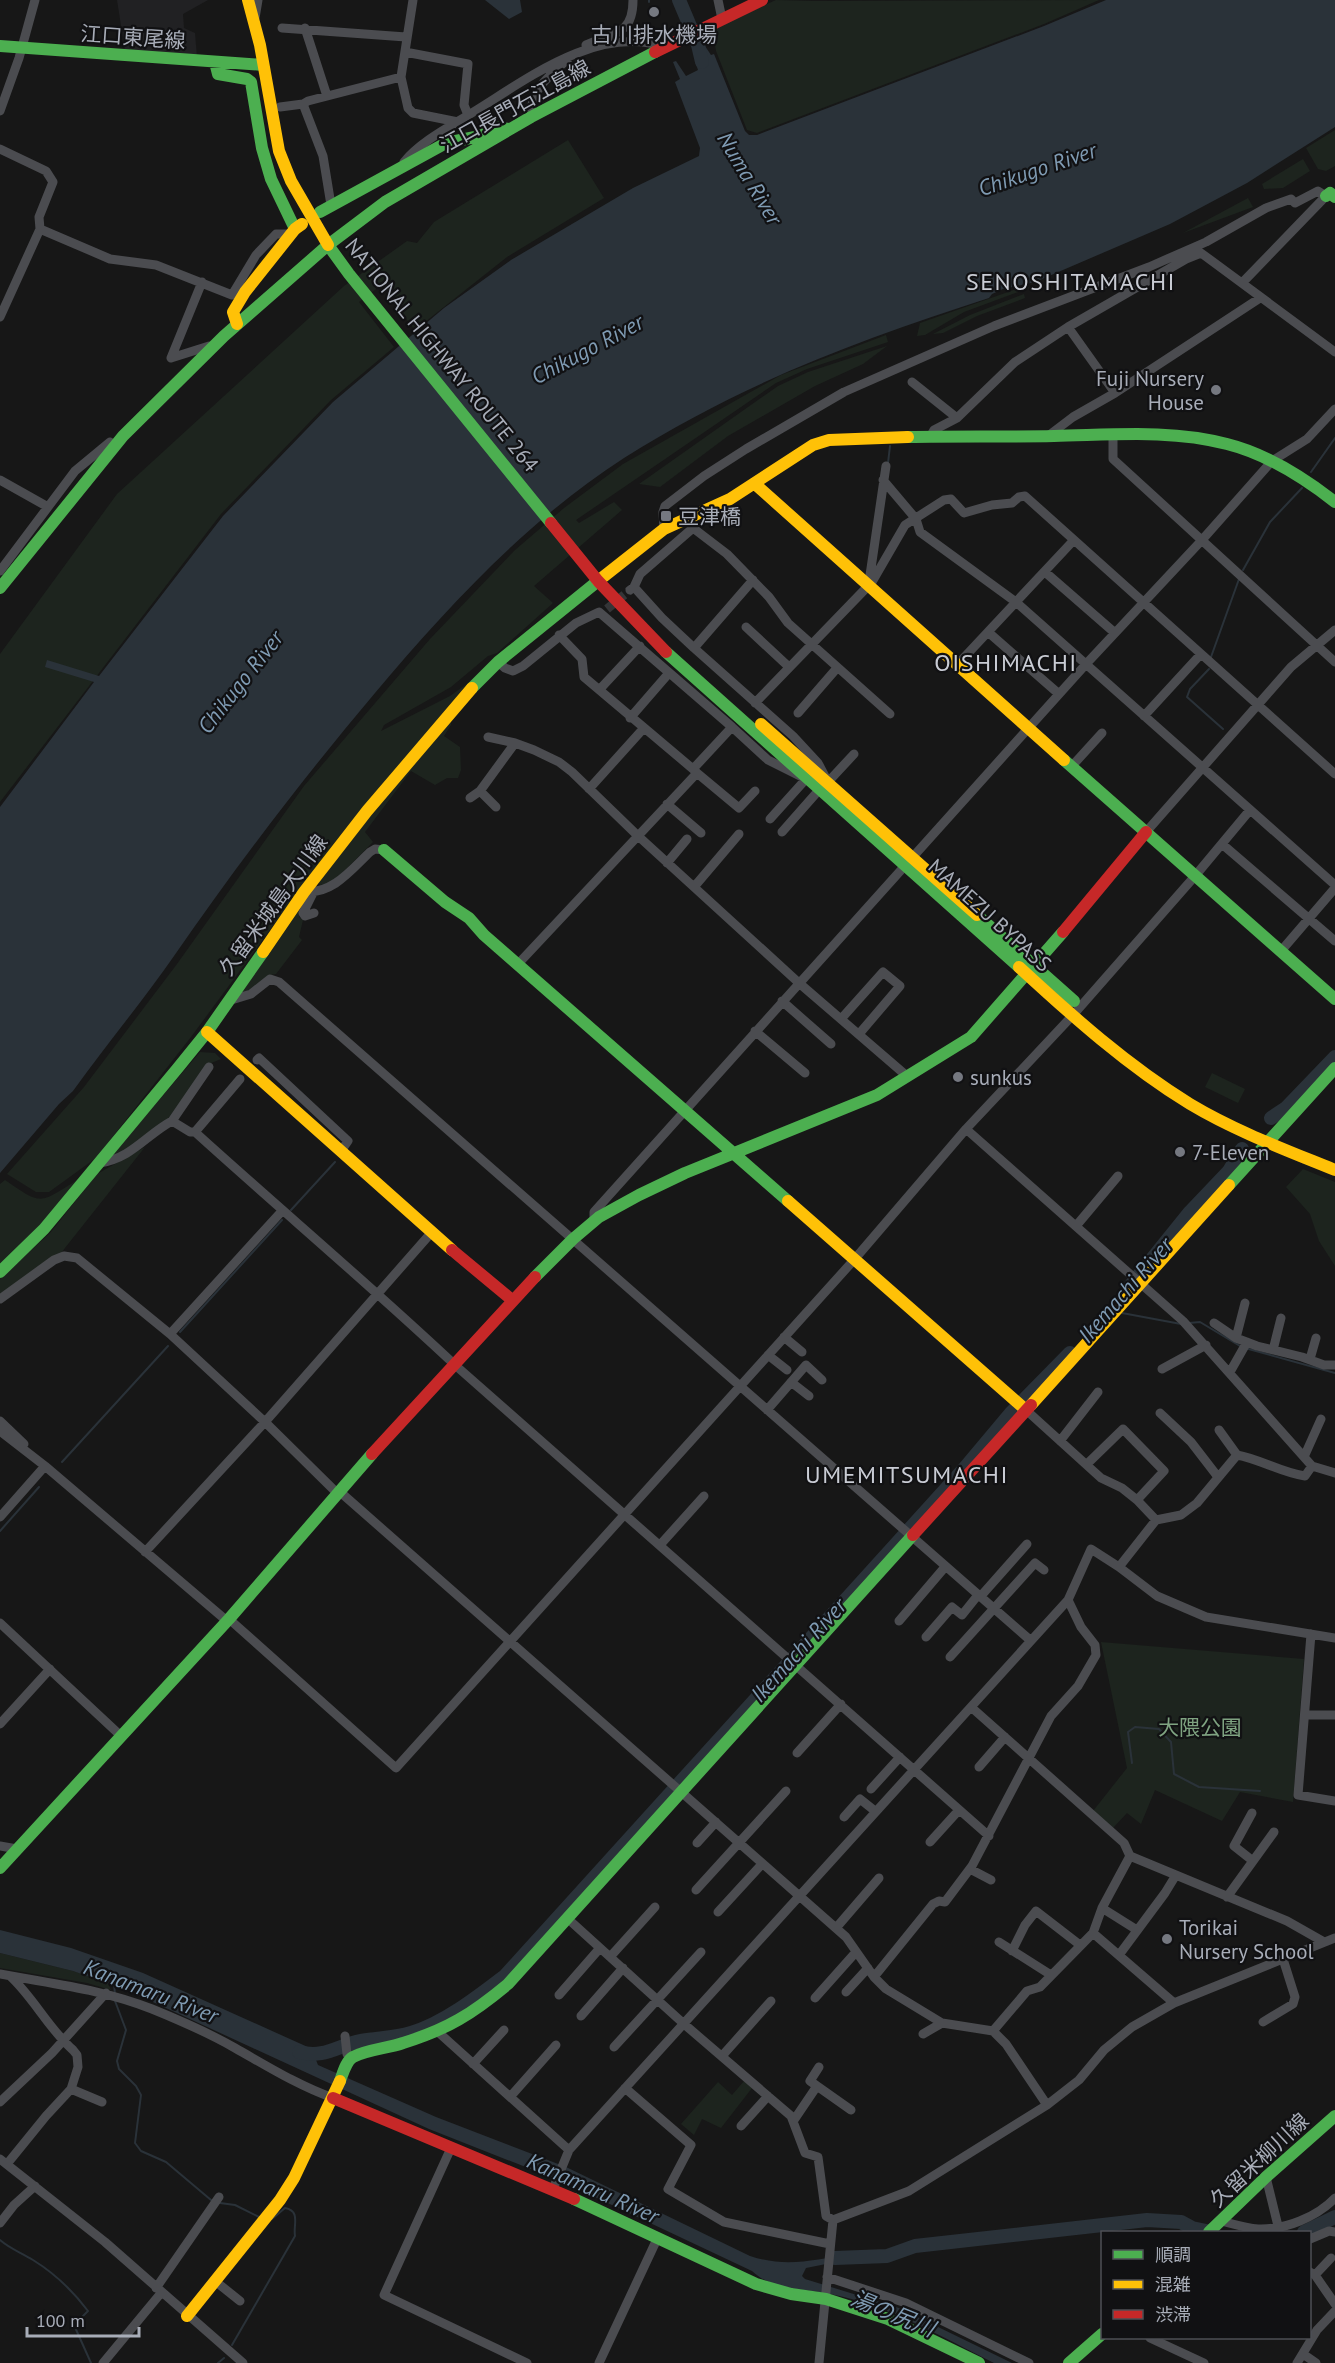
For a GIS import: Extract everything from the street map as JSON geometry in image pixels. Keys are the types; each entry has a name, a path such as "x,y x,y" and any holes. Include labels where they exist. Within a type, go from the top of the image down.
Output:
{"main road":[{"path":"248,0 279,151 291,181 328,245"},
{"name":"江口長門石江島線","path":"328,245 385,202 509,129 677,40 762,0"},
{"name":"江口東尾線","path":"0,46 263,65"},
{"path":"215,62 218,74 250,80 259,109 262,148 271,179 296,229 244,292 234,312 237,324"},
{"path":"326,209 446,143 475,137 493,127 509,129"},
{"name":"NATIONAL HIGHWAY ROUTE 264","path":"0,588 123,436 237,324 328,245 598,581"},
{"name":"久留米城島大川線","path":"0,1272 44,1229 207,1032 226,1001 417,750 469,690 498,662 664,529 729,499 813,445 829,440 1113,435 1195,437 1229,444 1272,461 1310,481 1335,502"},
{"path":"755,484 1335,999"},
{"name":"MAMEZU BYPASS","path":"598,581 653,641 806,779 824,786"},
{"name":"MAMEZU BYPASS","path":"653,641 778,737 824,786 1151,1078 1190,1104 1270,1138 1335,1170"},
{"path":"0,1868 228,1620 338,1492 512,1300 573,1239 594,1222 639,1195 877,1095 971,1037 1031,970 1146,832"},
{"path":"384,850 445,902 464,914 853,1261 1026,1410"},
{"path":"207,1032 431,1233 512,1300"},
{"path":"187,2316 280,2200 294,2178 348,2060 357,2055 386,2049 438,2032 478,2009 508,1984 1335,1068"},
{"name":"MAMEZU BYPASS","path":"1270,1138 1335,1161"},
{"path":"334,2094 451,2148 553,2189 770,2289 826,2297 888,2319 979,2363"},
{"name":"久留米柳川線","path":"1210,2231 1266,2177 1335,2116"},
{"path":"1069,2363 1101,2335"}],"street":[{"path":"0,111 19,58 35,0"},
{"path":"254,23 258,0"},
{"path":"413,0 401,77 408,108 414,113 458,122"},
{"path":"531,117 530,106 538,88 586,44 623,29 629,24 633,15 633,0"},
{"path":"718,0 722,19"},
{"path":"282,28 406,37"},
{"path":"305,28 327,96"},
{"path":"399,168 411,153 468,115 560,60 594,47 632,41 664,47"},
{"path":"405,52 468,64 464,105 468,115"},
{"path":"280,107 303,104 401,77"},
{"path":"303,104 323,156 326,209"},
{"path":"0,149 45,171 51,177 52,187 39,217 40,229 0,317"},
{"path":"664,529 665,506 696,482 746,449 844,392 994,326 1149,267 1206,242 1266,208 1291,199 1295,202 1318,191 1331,197 1242,283"},
{"path":"40,229 110,259 156,265 232,295 256,255 276,234 296,229"},
{"path":"930,437 934,430 957,418 1015,362 1068,327 1202,253 1335,352"},
{"path":"202,282 171,358 216,344"},
{"path":"1048,436 1073,417 1115,393 1260,298"},
{"path":"1068,327 1115,393"},
{"path":"912,382 957,418"},
{"path":"594,1222 594,1212 1114,633 1203,540 1272,461 1307,440 1335,409"},
{"path":"1113,435 1113,459 1335,662"},
{"path":"0,571 75,471 112,441 123,436"},
{"path":"868,586 886,466"},
{"path":"0,480 48,507"},
{"path":"883,480 916,519 921,532 1016,602 1087,663 1335,887 1281,951"},
{"path":"755,703 868,586 905,525 944,500 951,500 964,513 992,505 1012,503 1019,497 1025,496 1335,774"},
{"path":"694,514 693,528 640,574 632,588 694,648 793,736 818,763 824,786"},
{"path":"693,528 727,554 769,597 788,623 890,714"},
{"path":"957,665 1073,541"},
{"path":"0,554 10,559"},
{"path":"1045,572 1114,633"},
{"path":"694,648 753,580"},
{"path":"498,662 505,668 513,670 524,666 576,623 603,610 669,673 768,760 806,779 770,819"},
{"path":"746,627 789,667"},
{"path":"1146,832 1291,668 1335,630"},
{"path":"988,632 1059,694"},
{"path":"560,635 582,659 584,677 739,808 755,790"},
{"path":"600,689 640,646"},
{"path":"1144,716 1201,654"},
{"path":"798,713 837,668"},
{"path":"630,718 669,673"},
{"path":"518,964 667,804 732,727"},
{"path":"589,789 643,729"},
{"path":"1072,766 1102,733"},
{"path":"488,737 515,743 559,762 667,863 908,1077"},
{"path":"470,798 480,791 515,743"},
{"path":"782,832 854,754"},
{"path":"480,791 496,807"},
{"path":"667,804 701,833"},
{"path":"0,1431 228,1620 396,1768 853,1261 966,1129 1077,1011 1250,810"},
{"path":"694,887 739,834"},
{"path":"667,863 687,839"},
{"path":"1222,844 1335,941"},
{"path":"314,913 303,915 309,892 326,890 375,849 384,850"},
{"path":"841,1019 883,972 900,986 859,1034"},
{"path":"226,1001 251,994 270,979 279,982 1029,1640"},
{"path":"783,1001 831,1044"},
{"path":"755,1031 805,1073"},
{"path":"257,1060 259,1058 348,1141 341,1151"},
{"path":"100,1163 115,1161 144,1143 172,1121 209,1067"},
{"path":"195,1132 240,1079"},
{"path":"172,1121 190,1132 195,1132 282,1211 379,1293 455,1365 989,1836"},
{"path":"966,1129 1183,1321 1312,1466 1335,1473"},
{"path":"1076,1226 1118,1176"},
{"path":"170,1334 282,1211"},
{"path":"145,1552 265,1422 431,1233"},
{"path":"0,1299 54,1260 71,1256 78,1258 170,1334 338,1492 846,1937 874,1977 886,1989 942,2023 993,2031 1006,2044 1047,2105"},
{"path":"1236,1338 1245,1303"},
{"path":"1273,1350 1281,1318"},
{"path":"1214,1323 1236,1338 1247,1342 1324,1365 1335,1365"},
{"path":"784,1337 802,1352"},
{"path":"1310,1359 1316,1338"},
{"path":"1230,1372 1247,1342"},
{"path":"1162,1369 1206,1345"},
{"path":"768,1354 787,1370"},
{"path":"766,1410 806,1365 822,1380"},
{"path":"791,1382 809,1396"},
{"path":"1060,1441 1098,1392"},
{"path":"1026,1410 1101,1478 1122,1488 1156,1520"},
{"path":"1160,1413 1191,1442 1218,1477"},
{"path":"1304,1457 1321,1419"},
{"path":"0,1421 23,1441 26,1451"},
{"path":"1088,1464 1123,1429 1164,1471 1137,1500"},
{"path":"1219,1430 1237,1455 1253,1458 1295,1475 1305,1476 1312,1466"},
{"path":"1119,1567 1156,1520 1181,1515 1197,1503 1237,1455"},
{"path":"0,1517 45,1466"},
{"path":"660,1545 704,1496"},
{"path":"926,1637 952,1607 962,1615 1027,1544"},
{"path":"553,2189 568,2154 625,2088 1029,1640 1068,1600 1091,1549 1157,1596 1206,1617 1335,1638"},
{"path":"950,1658 1035,1563 1044,1570"},
{"path":"898,1621 945,1568"},
{"path":"874,1977 933,1904 939,1901 945,1902 970,1869 1051,1716 1078,1686 1096,1655 1095,1645 1081,1627 1068,1600"},
{"path":"0,1623 121,1736"},
{"path":"1311,1634 1298,1795 1335,1801"},
{"path":"0,1724 50,1669"},
{"path":"796,1753 841,1704"},
{"path":"971,1707 1124,1843 1130,1856 1287,1921 1324,1942"},
{"path":"1305,1715 1335,1715"},
{"path":"979,1767 1005,1737"},
{"path":"871,1789 900,1756"},
{"path":"696,1890 786,1791"},
{"path":"844,1817 860,1799 875,1811"},
{"path":"930,1842 959,1810"},
{"path":"1252,1813 1234,1846 1253,1861"},
{"path":"697,1843 716,1822"},
{"path":"1227,1897 1274,1832"},
{"path":"0,1846 17,1849"},
{"path":"993,2031 1027,1991 1040,1988 1093,1933 1102,1908 1130,1856"},
{"path":"718,1912 762,1864"},
{"path":"970,1869 992,1880"},
{"path":"1119,1955 1176,1875"},
{"path":"836,1928 879,1878"},
{"path":"610,1957 655,1907"},
{"path":"1102,1908 1137,1930"},
{"path":"1012,1950 1025,1925 1036,1911 1080,1945"},
{"path":"567,1918 794,2120 800,2144 805,2153 818,2157 826,2216 833,2220"},
{"path":"1093,1933 1174,2003"},
{"path":"833,2220 909,2191 1047,2105 1079,2080 1104,2050 1132,2027 1174,2003 1335,1938"},
{"path":"999,1942 1051,1975"},
{"path":"559,1995 600,1948"},
{"path":"614,2047 701,1952"},
{"path":"815,1998 856,1952"},
{"path":"1263,2022 1293,2004 1295,1997 1283,1959"},
{"path":"581,2016 623,1968"},
{"path":"846,1992 868,1968"},
{"path":"0,1974 112,1995 153,2010 233,2047 308,2089 334,2094"},
{"path":"10,1976 25,1989 63,2041 77,2055 78,2067 71,2089 4,2162 105,2242 232,2359 243,2363"},
{"path":"0,2102 112,1995"},
{"path":"722,2056 771,2001"},
{"path":"923,2034 942,2023"},
{"path":"473,2064 504,2030"},
{"path":"438,2032 510,2097 568,2154"},
{"path":"345,2036 348,2060"},
{"path":"510,2097 556,2045"},
{"path":"819,2067 810,2081 851,2110"},
{"path":"794,2120 817,2086"},
{"path":"625,2088 691,2145 668,2189 724,2222 830,2249"},
{"path":"71,2089 102,2102"},
{"path":"741,2126 768,2096"},
{"path":"451,2148 384,2295 527,2363"},
{"path":"1266,2177 1279,2230"},
{"path":"0,2223 14,2205 35,2186"},
{"path":"103,2363 158,2290 219,2197"},
{"path":"1221,2221 1258,2229 1279,2230 1322,2211 1335,2198"},
{"path":"819,2363 833,2220"},
{"path":"1311,2239 1329,2230 1335,2232"},
{"path":"598,2363 658,2237"},
{"path":"1331,2258 1312,2273 1335,2304"},
{"path":"827,2276 906,2303 1029,2363"},
{"path":"215,2281 240,2301"},
{"path":"1297,2363 1317,2330 1335,2311"},
{"path":"1154,2339 1204,2363"},
{"path":"1303,2354 1316,2363"}],"shaded area":[{"path":"117,0 208,0 183,14 184,28 195,33 197,57 125,51"}],"green space":[{"path":"776,0 1099,0 1044,24 757,133 747,130 716,51 712,29"},
{"path":"1335,130 1335,166 1326,171 1318,169 1306,148"},
{"path":"568,140 604,198 507,257 415,330 380,286 359,302 394,347 331,400 221,514 0,802 0,654 117,494 344,286 407,241 417,243 434,222"},
{"path":"1303,159 1310,171 1283,188 1264,189 1262,184"},
{"path":"1248,198 1253,207 1183,233"},
{"path":"1028,285 1029,288 964,312 925,335 917,336 920,323"},
{"path":"1024,294 1025,298 977,316 943,333 933,334 970,315"},
{"path":"886,335 888,342 807,369 776,383 576,520 579,523 614,502 622,510 534,586 553,603 497,653 488,656 451,687 384,725 381,731 450,696 468,683 338,838 191,1037 96,1158 49,1192 36,1192 7,1174 84,1087 177,964 304,786 430,639 515,550 564,508 623,464 781,375"},
{"path":"887,346 863,364 815,386 728,436 660,487 639,484 778,386 808,372"},
{"path":"451,716 451,725 444,736 460,747 461,770 458,778 447,778 435,785 411,771 365,832 373,842 332,883 320,885 318,881"},
{"path":"300,905 299,917 303,920 299,937 302,940 276,974 270,975 251,991 236,994"},
{"path":"200,1052 215,1053 221,1059 209,1064 167,1120 117,1158 112,1155"},
{"path":"1212,1073 1245,1089 1238,1103 1205,1087"},
{"path":"145,1147 61,1253 0,1294 0,1278 50,1233 97,1174"},
{"path":"1303,1169 1335,1182 1335,1266 1319,1241 1310,1214 1286,1187"},
{"path":"79,1179 38,1228 0,1265 0,1184 5,1180 27,1195 42,1199"},
{"name":"大隈公園","path":"1101,1642 1304,1659 1293,1802 1240,1792 1222,1821 1155,1790 1141,1824 1127,1813 1113,1828 1093,1811 1127,1768"},
{"path":"0,1953 73,1971 108,1983 111,1990 87,1983 0,1968"},
{"path":"744,2081 752,2088 721,2128 702,2119 694,2135 681,2124 718,2082 732,2095"}],"water":[{"path":"485,0 520,0 522,12 509,19"},
{"name":"Chikugo River","path":"1106,0 1335,0 1335,127 1247,183 1170,224 1035,282 1003,289 989,298 893,330 801,366 756,386 668,432 589,482 522,537 491,566 431,628 375,693 272,822 73,1091 59,1104 0,1173 0,807 94,682 45,667 47,660 99,676 223,516 333,402 444,308 511,260 633,188 699,156 700,148 675,82 680,79 673,62 676,61 686,76 698,70 694,47 703,43 711,55 714,54 745,131 749,135 757,135 1044,26"},
{"name":"湯の尻川","path":"0,1930 71,1948 143,1973 310,2048 318,2056 316,2060 318,2065 436,2117 566,2167 750,2256 763,2260 788,2262 850,2254 851,2259 806,2268 802,2276 805,2279 899,2308 1012,2363 994,2363 914,2323 852,2299 788,2288 769,2282 752,2271 561,2181 429,2129 129,1991 73,1971 0,1953"}],"waterway":[{"name":"Numa River","path":"679,0 698,45 702,62"},
{"path":"1311,472 1335,438"},
{"path":"888,463 890,446"},
{"path":"1243,570 1270,522 1302,488"},
{"path":"1211,657 1239,579"},
{"path":"1209,669 1190,689 1187,697 1223,729"},
{"name":"Ikemachi River","path":"1271,1118 1286,1108 1335,1057"},
{"name":"Ikemachi River","path":"1127,1290 1190,1212 1229,1171 1242,1149"},
{"path":"291,1210 335,1162"},
{"path":"180,1332 282,1220"},
{"path":"1122,1313 1181,1324"},
{"path":"1189,1323 1200,1322 1240,1346"},
{"path":"62,1462 168,1346"},
{"path":"1245,1348 1335,1373"},
{"name":"Ikemachi River","path":"299,2052 324,2053 353,2043 399,2036 423,2029 460,2009 505,1976 964,1469 1011,1413 1070,1353"},
{"path":"0,1531 39,1487"},
{"path":"1132,1763 1128,1732 1135,1727 1159,1729 1171,1742 1174,1774 1199,1787 1260,1791"},
{"path":"114,1983 115,1995"},
{"path":"115,2001 126,2030 117,2061 119,2069 136,2086 141,2095 135,2143 141,2151 166,2162 211,2200"},
{"path":"220,2203 235,2205 259,2217"},
{"path":"232,2345 295,2236 293,2212 285,2208 272,2219"},
{"name":"Kanamaru River","path":"1306,2231 1335,2217"},
{"name":"Kanamaru River","path":"835,2258 887,2256 915,2246 1147,2220 1181,2222 1192,2228 1206,2231"},
{"path":"0,2240 48,2271 70,2290 88,2311 74,2325 91,2363"},
{"path":"218,2363 224,2358"}],"tunnel":[{"path":"607,609 630,590"}],"traffic: fast":[{"path":"0,46 263,65"},
{"path":"328,245 385,202 531,117 655,52"},
{"path":"215,62 218,74 247,79 251,82 262,148 271,179 295,229"},
{"path":"320,212 446,143 475,137 493,127 509,129"},
{"path":"1326,196 1330,193 1335,197"},
{"path":"0,588 123,436 224,336 328,245 551,523"},
{"path":"908,437 1141,434 1206,439 1242,448 1270,460 1297,475 1335,502"},
{"path":"472,688 498,662 598,581"},
{"path":"666,652 1019,967"},
{"path":"1064,760 1335,999"},
{"path":"384,850 445,902 469,918 484,935 788,1201"},
{"path":"977,915 1074,1001"},
{"path":"535,1277 599,1217 685,1173 877,1095 971,1037 1063,932"},
{"path":"0,1272 44,1229 177,1069 207,1032 263,952"},
{"path":"1229,1185 1335,1068"},
{"path":"0,1868 229,1619 372,1454"},
{"path":"340,2081 347,2064 353,2057 403,2043 447,2026 483,2004 508,1984 913,1535"},
{"path":"1210,2231 1266,2177 1335,2116"},
{"path":"574,2199 756,2284 791,2294 826,2299 888,2319 979,2363"},
{"path":"1069,2363 1101,2335"}],"traffic: slow":[{"path":"248,0 260,45 279,151 291,181 328,245"},
{"path":"237,324 233,312 245,292 295,229 302,224"},
{"path":"598,581 664,529 730,499 813,445 829,440 908,437"},
{"path":"755,484 1064,760"},
{"path":"263,952 304,892 367,811 472,688"},
{"path":"761,724 977,915"},
{"path":"1019,967 1123,1057 1190,1104 1243,1131 1335,1170"},
{"path":"207,1032 452,1250"},
{"path":"1031,1405 1229,1185"},
{"path":"788,1201 1026,1410"},
{"path":"187,2316 280,2200 294,2178 340,2081"}],"traffic: jam":[{"path":"655,52 762,0"},
{"path":"551,523 598,581 666,652"},
{"path":"1063,932 1146,832"},
{"path":"452,1250 512,1300"},
{"path":"372,1454 535,1277"},
{"path":"913,1535 1031,1405"},
{"path":"333,2098 574,2199"}],"place":[{"name":"古川排水機場","path":"654,12"},
{"name":"Fuji Nursery House","path":"1216,390"},
{"name":"豆津橋","path":"666,516"},
{"name":"sunkus","path":"958,1077"},
{"name":"7-Eleven","path":"1180,1152"},
{"name":"Torikai Nursery School","path":"1167,1939"}],"district":[{"name":"SENOSHITAMACHI","path":"1071,281"},
{"name":"OISHIMACHI","path":"1006,662"},
{"name":"UMEMITSUMACHI","path":"907,1474"}]}
